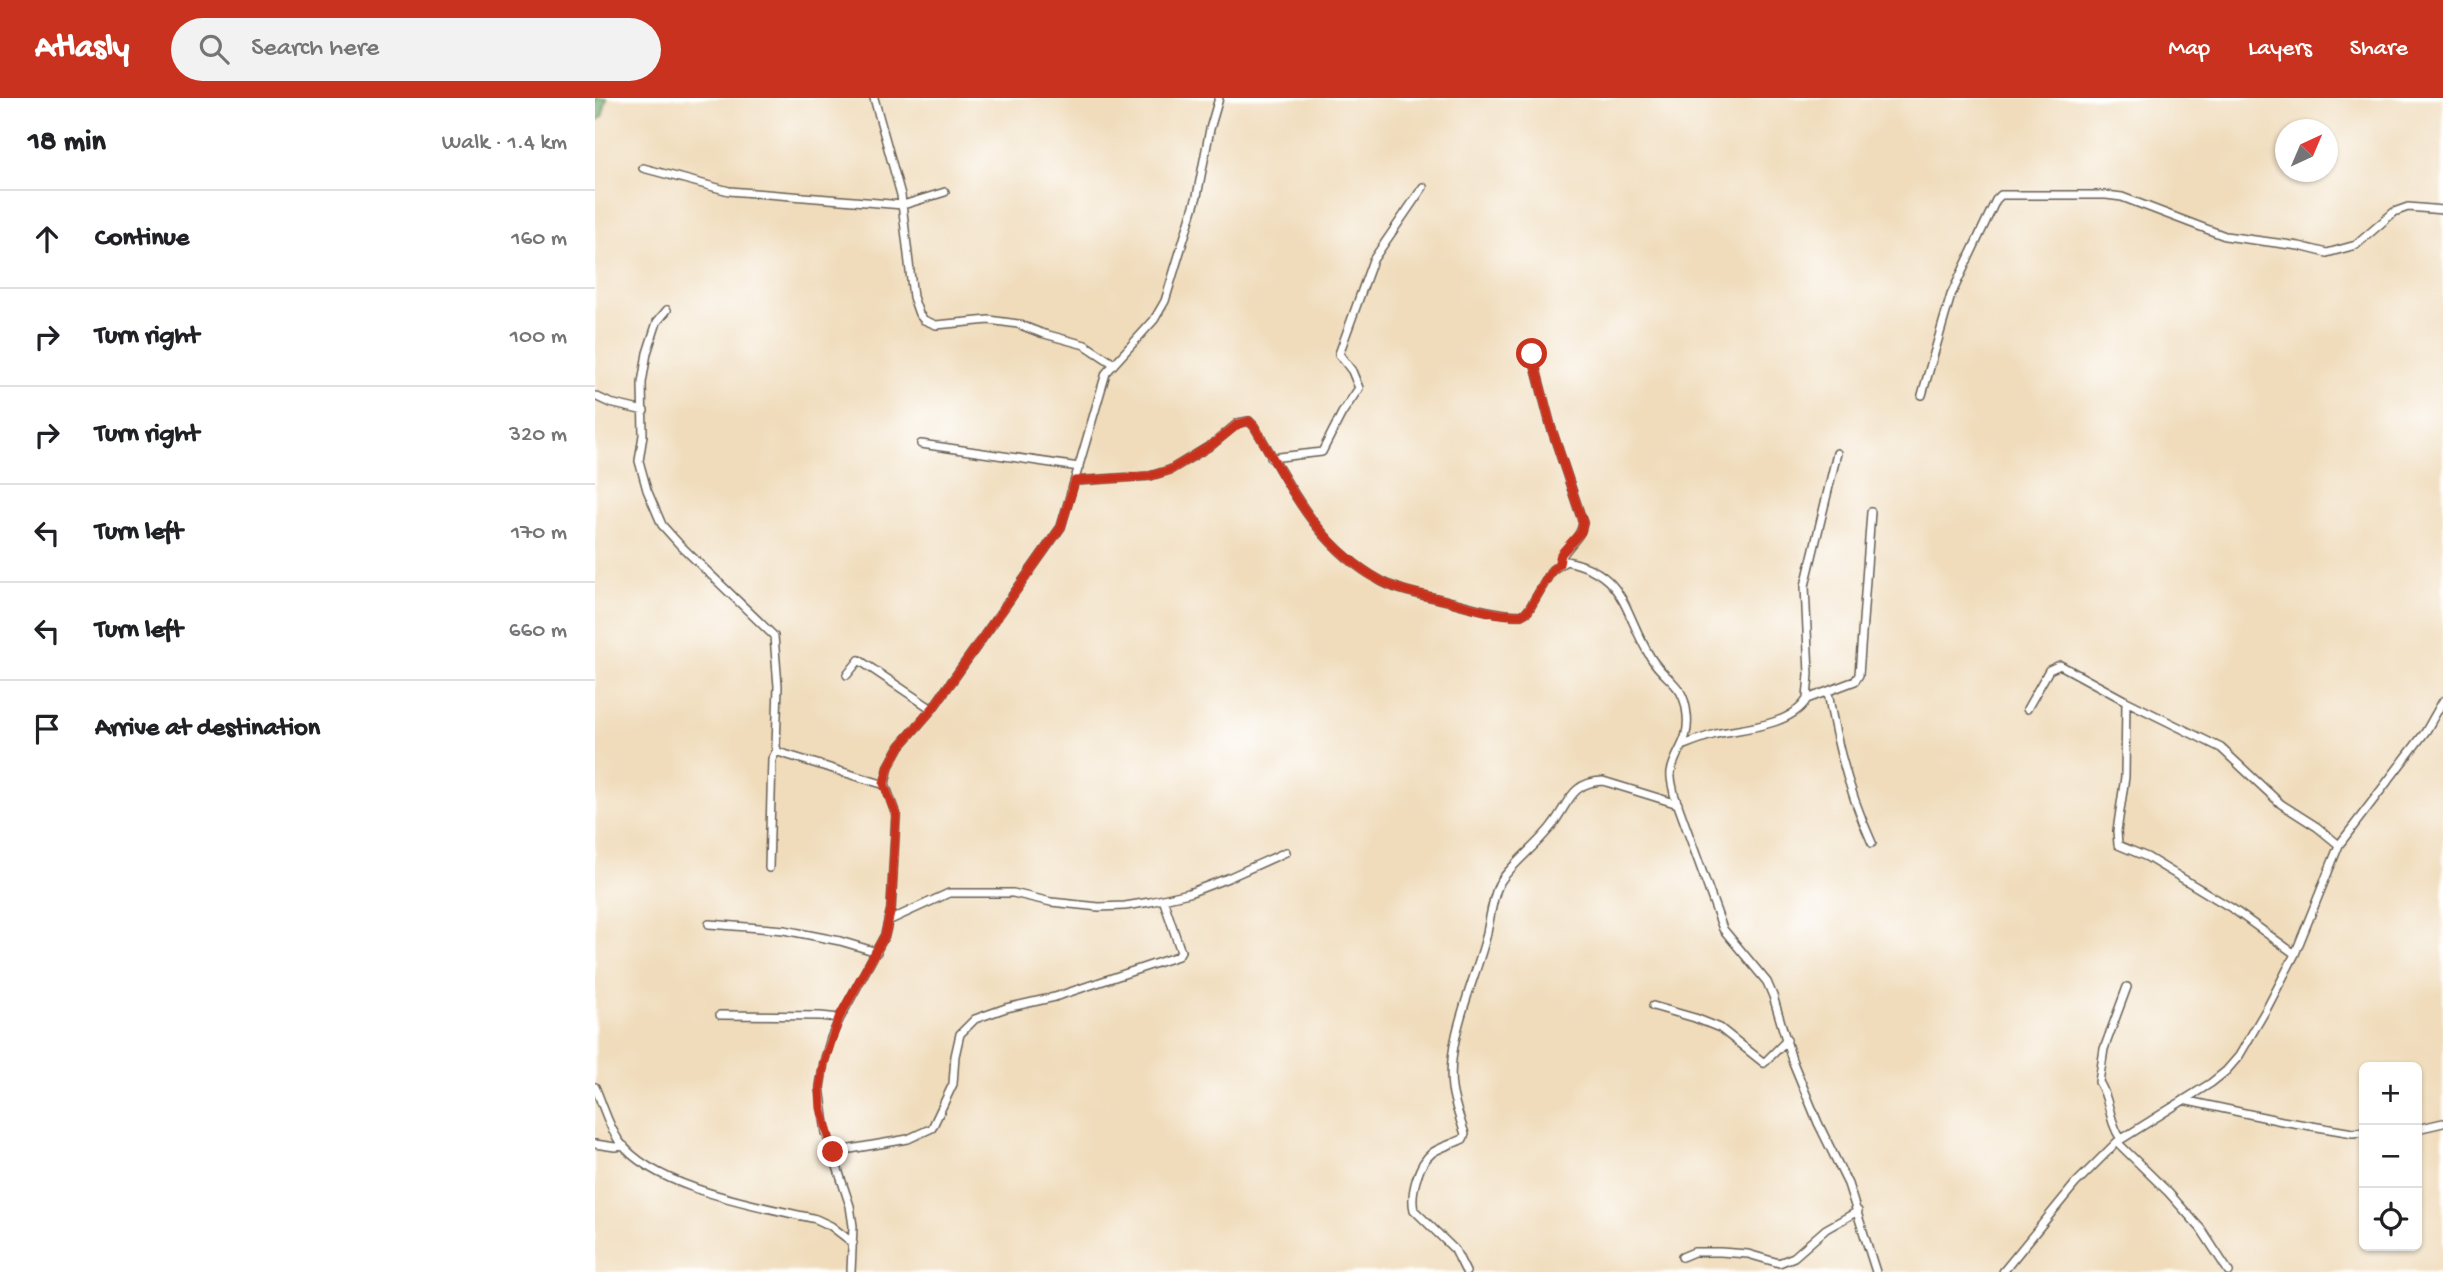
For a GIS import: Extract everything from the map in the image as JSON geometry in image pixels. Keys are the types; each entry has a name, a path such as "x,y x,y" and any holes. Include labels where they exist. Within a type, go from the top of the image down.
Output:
{"street":[{"path":"874,98 903,205 913,297 924,320 936,325 989,320 1018,324 1085,345 1114,364"},
{"path":"851,1272 853,1243 850,1206 821,1108 820,1087 824,1062 839,1018 877,952 891,909 896,815 885,785 889,766 900,746 932,709 1061,527 1107,373 1154,320 1165,301 1197,195 1219,98"},
{"path":"643,168 729,191 903,205 945,192"},
{"path":"1271,458 1322,452 1342,413 1359,388 1352,371 1339,354 1374,260 1423,187"},
{"path":"1922,395 1951,295 1996,200 2001,195 2106,195 2122,198 2225,236 2299,246 2327,253 2356,245 2394,212 2408,207 2443,210"},
{"path":"667,310 657,321 647,353 642,383 644,411 639,461 647,490 662,525 773,636 778,686 777,750 772,759 769,868"},
{"path":"1532,354 1551,427 1583,523 1581,532 1561,554 1559,564"},
{"path":"595,396 610,403 644,411"},
{"path":"1075,481 1150,476 1170,470 1245,421 1254,426 1307,516 1334,545 1381,580 1404,590 1466,606 1521,615 1528,611 1552,570 1566,561 1584,565 1621,593 1651,657 1658,668 1680,688 1687,711 1684,744 1671,773 1678,804 1723,929 1767,982 1818,1123 1848,1184 1876,1272"},
{"path":"921,444 1079,467"},
{"path":"1807,699 1809,674 1805,586 1837,453"},
{"path":"1684,744 1711,735 1771,722 1793,713 1807,699 1856,681 1859,675 1871,512"},
{"path":"847,675 859,660 932,709"},
{"path":"2027,709 2049,670 2060,665 2221,748 2281,804 2339,845"},
{"path":"1828,692 1834,730 1864,826 1872,843"},
{"path":"2126,701 2125,777 2117,831 2118,845 2147,857 2233,909 2295,954"},
{"path":"2003,1272 2075,1184 2119,1140 2211,1083 2239,1056 2295,954 2325,873 2339,845 2426,731 2443,701"},
{"path":"777,750 885,785"},
{"path":"1466,1272 1455,1250 1413,1206 1416,1182 1423,1163 1433,1153 1463,1139 1465,1134 1452,1088 1451,1068 1456,1040 1485,943 1498,887 1547,832 1571,795 1581,786 1603,782 1678,804"},
{"path":"888,920 949,893 1013,893 1051,902 1099,907 1125,906 1189,893 1286,852"},
{"path":"833,1152 908,1139 932,1128 955,1076 955,1056 960,1034 975,1019 1006,1008 1055,997 1178,956 1181,951 1163,899"},
{"path":"709,924 784,930 840,941 877,952"},
{"path":"2127,988 2104,1049 2099,1082 2105,1091 2113,1128 2119,1140 2201,1229 2229,1272"},
{"path":"1653,1006 1720,1028 1764,1063 1787,1040"},
{"path":"720,1014 839,1018"},
{"path":"595,1087 613,1130 624,1146 647,1164 698,1191 815,1219 831,1226 853,1243"},
{"path":"2182,1100 2282,1121 2359,1132"},
{"path":"2422,1128 2443,1123"},
{"path":"595,1144 624,1146"},
{"path":"1682,1257 1694,1252 1720,1252 1748,1254 1779,1263 1794,1257 1826,1229 1858,1211"}],"green space":[{"path":"595,98 607,98 602,117 595,122"}],"route":[{"path":"833,1152 821,1108 820,1087 824,1062 839,1018 885,935 891,909 896,815 884,784 889,766 900,746 933,708 1061,527 1075,481 1150,476 1170,470 1213,444 1238,424 1249,421 1307,516 1334,545 1355,562 1381,580 1404,590 1466,606 1521,615 1528,611 1552,570 1559,564 1561,554 1583,528 1581,512 1540,391 1532,354"}]}
